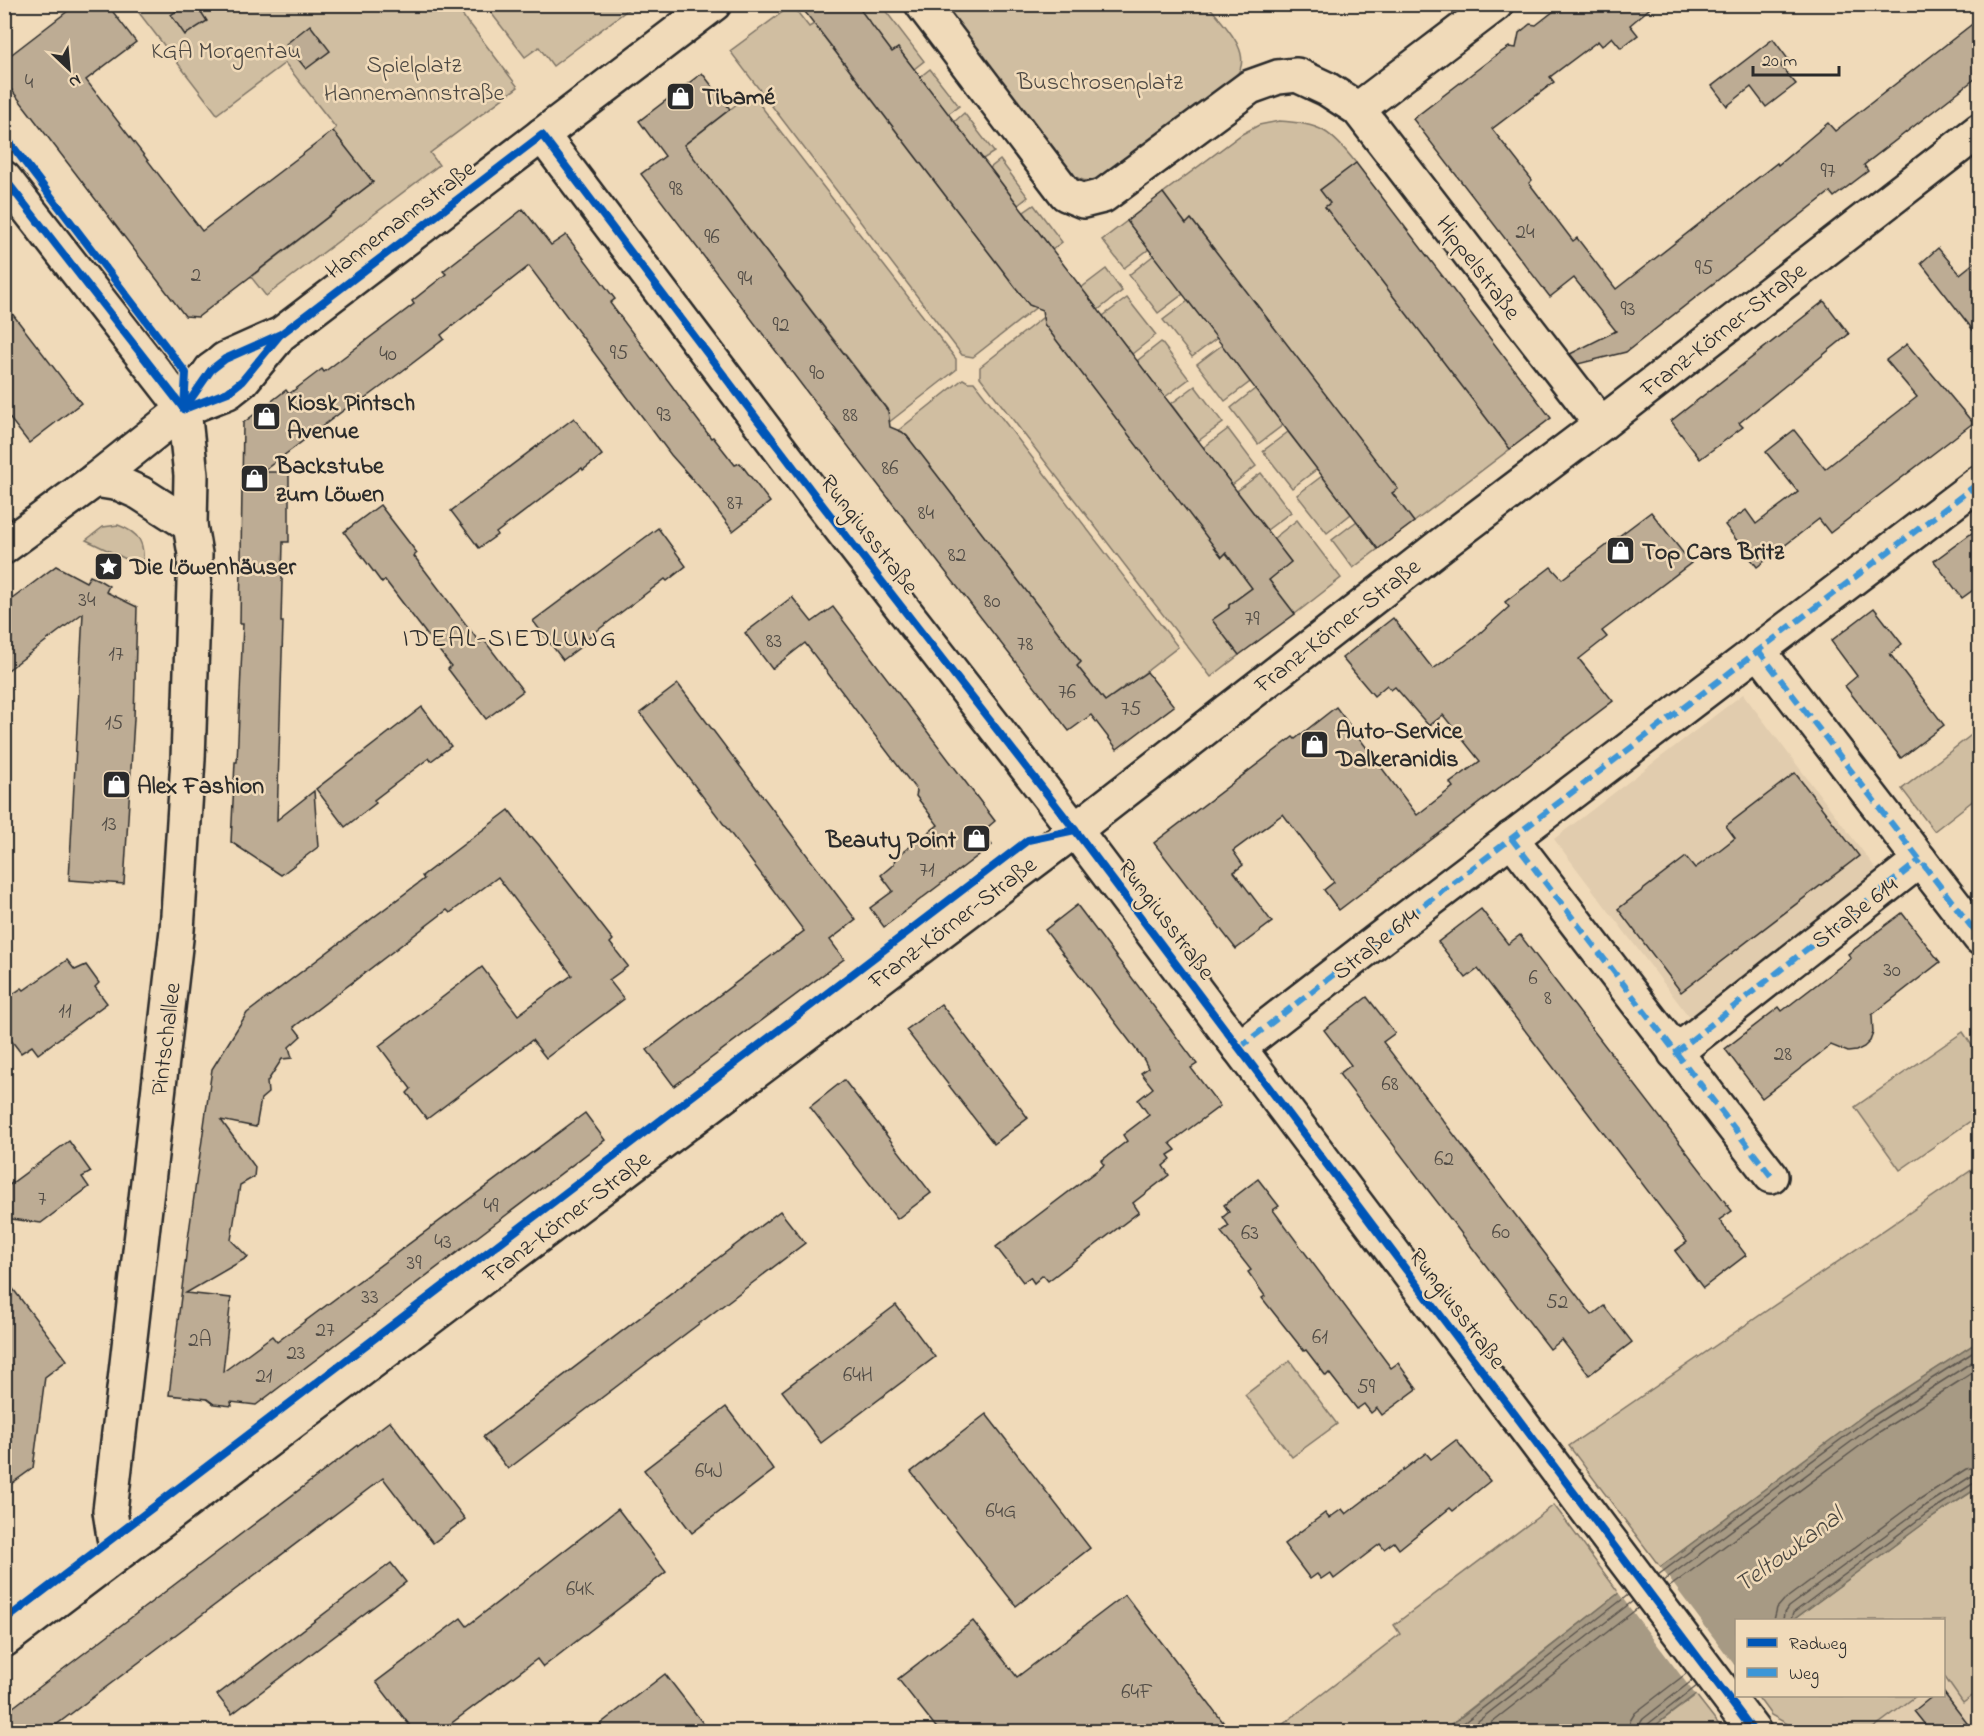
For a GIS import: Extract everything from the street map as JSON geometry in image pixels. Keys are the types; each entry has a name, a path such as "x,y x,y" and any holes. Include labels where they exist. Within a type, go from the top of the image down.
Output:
{"street":[{"name":"Hannemannstraße","path":"4,547 95,480 184,409 211,370 225,359 280,334 714,4"},
{"path":"922,4 1065,194 1083,201 1103,196 1250,87 1278,77 1297,75 1327,89 1358,109 1496,4"},
{"name":"Hippelstraße","path":"1358,109 1601,424"},
{"name":"Franz-Körner-Straße","path":"4,1640 1075,830 1449,538 1601,424 1980,130"},
{"name":"Rungiusstraße","path":"542,135 813,493 1075,830 1753,1730"},
{"path":"4,178 184,409"},
{"name":"Pintschallee","path":"121,1550 114,1537 110,1511 177,930 188,759 195,554 190,525 191,475 184,409"},
{"path":"95,480 120,484 140,493 190,525"},
{"name":"Straße 614","path":"1239,1048 1980,482"},
{"name":"Straße 614","path":"1758,650 1980,938"},
{"path":"1511,838 1771,1176"},
{"name":"Straße 614","path":"1675,1053 1920,860"}],"shaded area":[{"path":"1743,694 1880,874 1690,1018 1554,839"},
{"path":"1945,1677 1963,1702 1979,1691 1979,1731 1868,1732 1915,1697 1945,1697"}],"green space":[{"path":"133,5 456,5 518,87 430,153 439,165 266,296 251,277 373,182 333,131 336,128 285,63 217,114"},
{"path":"485,5 634,5 553,66 539,47 525,57"},
{"path":"792,5 809,27 814,24 1029,305 1038,306 973,357 962,355 730,51"},
{"path":"856,5 881,5 924,61 914,69 898,48 892,52"},
{"name":"Buschrosenplatz","path":"943,5 1208,5 1228,29 1239,48 1242,58 1241,67 1236,76 1107,174 1098,179 1085,181 1072,174"},
{"path":"930,69 959,106 948,114 920,77"},
{"path":"751,93 956,359 956,370 888,423 888,410 701,167 678,150"},
{"path":"964,113 994,152 983,159 954,122"},
{"path":"1279,121 1305,124 1324,131 1339,143 1356,163 1320,190 1330,203 1325,207 1510,449 1414,522 1392,493 1397,489 1192,220 1186,224 1163,193 1242,134 1259,125"},
{"path":"1000,160 1028,197 1018,205 990,168"},
{"path":"1034,205 1062,242 1052,250 1024,212"},
{"path":"1127,221 1149,249 1124,268 1102,240"},
{"path":"1154,255 1183,294 1158,313 1129,275"},
{"path":"1106,269 1122,291 1098,310 1081,288"},
{"path":"1127,298 1156,335 1132,354 1103,316"},
{"path":"1188,301 1217,338 1192,357 1163,320"},
{"path":"1046,315 1044,324 1222,556 1226,553 1252,588 1213,620 1239,655 1211,677 980,377 980,367"},
{"path":"1161,342 1189,379 1165,397 1137,361"},
{"path":"1222,345 1250,382 1225,401 1197,364"},
{"path":"963,379 974,382 1178,647 1105,701 1077,666 1081,662 907,436 901,431 895,433"},
{"path":"1195,386 1223,423 1198,441 1171,404"},
{"path":"1255,389 1283,425 1258,444 1231,408"},
{"path":"1228,429 1256,466 1232,485 1203,448"},
{"path":"1288,432 1317,469 1292,488 1263,451"},
{"path":"1261,473 1291,512 1267,530 1237,491"},
{"path":"1322,476 1351,514 1327,533 1297,495"},
{"path":"1297,520 1341,578 1295,614 1269,580 1291,562 1273,539"},
{"path":"1357,521 1378,549 1353,568 1332,540"},
{"path":"118,525 136,535 140,540 143,567 86,540 103,527"},
{"path":"1979,729 1979,796 1934,831 1902,789"},
{"path":"1963,1032 1979,1056 1979,1115 1900,1170 1855,1107"},
{"path":"1979,1165 1979,1341 1864,1416 1660,1567 1569,1446"},
{"path":"1290,1361 1337,1424 1292,1457 1245,1395"},
{"path":"1979,1487 1979,1691 1963,1703 1945,1677 1945,1619 1794,1619 1930,1519"},
{"path":"1554,1505 1619,1593 1442,1731 1273,1732 1400,1634 1394,1625"},
{"path":"1696,1695 1724,1731 1648,1731"},
{"path":"1758,1697 1915,1697 1868,1732 1800,1731 1771,1715"}],"water":[{"name":"Teltowkanal","path":"1979,1341 1979,1487 1930,1519 1794,1619 1735,1619 1735,1664 1648,1731 1442,1732 1619,1593 1660,1567 1864,1415"}],"pier":[{"path":"1658,1564 1735,1668 1697,1697 1617,1591"}],"building":[{"path":"77,4 107,4 136,42 86,80 202,231 333,131 373,182 198,317 185,316 4,80 4,60"},
{"path":"186,4 196,4 207,21 185,35 171,15"},
{"path":"799,4 856,4 892,52 898,48 1291,562 1269,580 1295,614 1239,655 1212,620 1252,588 1226,553 1222,557 1044,324 1042,310 1029,305"},
{"path":"1563,4 1655,4 1630,25 1638,35 1621,48 1612,37 1602,46 1598,41 1550,77 1554,82 1492,129 1532,180 1529,183 1573,241 1577,238 1616,289 1777,163 1778,165 1828,123 1835,131 1980,18 1980,75 1864,165 1868,171 1834,197 1830,192 1626,352 1578,364 1570,354 1616,331 1574,278 1550,297 1413,119 1495,56 1509,47 1516,48 1519,33 1530,24 1536,25"},
{"path":"310,25 330,51 306,69 286,44"},
{"path":"1773,39 1788,59 1780,65 1796,84 1766,107 1751,87 1727,106 1712,86"},
{"path":"702,73 730,109 684,145 888,411 890,427 907,436 1081,662 1077,666 1105,701 1147,672 1174,706 1117,749 1091,715 1069,731 641,174 665,156 639,121"},
{"path":"1356,163 1551,418 1510,449 1325,207 1330,203 1320,190"},
{"path":"1163,193 1186,224 1191,219 1398,489 1392,493 1414,522 1378,549 1127,221"},
{"path":"523,209 551,245 566,235 615,299 610,303 711,438 713,437 735,465 740,463 770,502 733,531 702,490 671,455 529,266 441,335 444,339 350,410 348,407 262,472 289,472 289,542 283,542 277,820 314,791 318,847 281,875 231,842 243,624 240,624 243,423 286,390 289,394 322,369 324,372 414,304 412,301 446,274 443,271"},
{"path":"1938,248 1960,274 1980,258 1980,339 1921,263"},
{"path":"1824,301 1849,334 1739,423 1743,427 1700,459 1671,421"},
{"path":"4,303 81,403 29,443 4,411"},
{"path":"1907,344 1973,423 1830,533 1819,519 1757,567 1725,525 1746,510 1756,524 1798,492 1766,452 1794,430 1825,469 1917,397 1886,360"},
{"path":"574,418 602,455 479,548 451,511"},
{"path":"380,505 417,553 414,556 480,643 484,640 523,691 486,719 448,669 451,666 385,580 382,583 344,532"},
{"path":"1651,512 1691,563 1602,631 1607,637 1579,659 1613,701 1339,910 1324,890 1334,882 1283,814 1233,851 1243,865 1234,872 1272,922 1236,949 1154,843 1336,707 1417,815 1453,787 1450,783 1480,761 1443,715 1429,726 1395,687 1391,690 1387,685 1374,696 1342,658 1393,618 1433,669 1470,642 1509,607 1505,602 1551,567 1562,579"},
{"path":"1980,527 1980,585 1962,598 1934,561"},
{"path":"658,528 686,566 667,581 665,579 581,643 583,645 563,660 533,621"},
{"path":"56,566 86,582 90,576 99,580 109,586 106,592 137,607 134,719 124,884 69,880 83,613 4,673 4,605"},
{"path":"792,597 812,622 833,607 995,821 982,832 992,845 884,927 870,908 893,891 881,875 894,864 895,858 938,825 916,796 917,791 805,643 772,669 745,633"},
{"path":"1874,608 1902,644 1890,654 1944,725 1901,758 1845,686 1857,676 1831,641"},
{"path":"678,684 856,920 830,940 844,959 674,1086 647,1050 804,931 640,713"},
{"path":"422,707 451,746 431,761 429,758 374,800 376,803 345,827 316,789"},
{"path":"1795,773 1859,856 1681,992 1618,909 1686,857 1695,868 1717,852 1735,838 1726,826"},
{"path":"509,810 613,940 610,943 628,966 609,980 624,999 546,1058 532,1040 427,1119 407,1093 411,1089 379,1046 482,967 518,1015 572,975 498,877 450,913 447,910 294,1027 301,1036 289,1047 292,1058 282,1059 267,1082 268,1093 261,1099 256,1127 221,1120 255,1167 254,1177 240,1185 231,1240 248,1257 186,1293 231,1298 223,1372 272,1336 277,1342 585,1113 605,1140 256,1405 231,1402 232,1406 214,1404 207,1399 169,1395 212,1069 247,1013 424,879 422,876"},
{"path":"1077,905 1197,1064 1191,1068 1220,1106 1170,1143 1176,1150 1168,1155 1171,1159 1163,1166 1169,1175 1133,1203 1139,1212 1048,1281 1043,1275 1034,1283 1030,1277 1023,1282 996,1247 1104,1165 1101,1161 1127,1141 1123,1135 1149,1115 1138,1100 1153,1088 1141,1073 1148,1068 1144,1060 1045,930"},
{"path":"1481,909 1508,944 1520,935 1732,1211 1719,1220 1746,1255 1703,1288 1675,1251 1687,1242 1478,969 1466,978 1438,942"},
{"path":"1902,913 1940,962 1872,1015 1873,1033 1870,1041 1864,1047 1848,1052 1831,1045 1762,1098 1725,1049 1779,1007 1782,1011 1851,958 1848,954"},
{"path":"67,960 75,970 86,965 99,983 95,987 107,1003 38,1054 32,1046 21,1053 4,1031 4,1000 22,988 24,990"},
{"path":"1367,997 1395,1033 1383,1042 1592,1315 1604,1306 1632,1342 1589,1375 1562,1340 1550,1349 1339,1074 1351,1065 1324,1030"},
{"path":"941,1004 1028,1118 994,1144 906,1030"},
{"path":"844,1080 931,1193 897,1219 810,1107"},
{"path":"69,1141 91,1172 82,1177 89,1187 41,1223 4,1218 4,1189"},
{"path":"1258,1179 1279,1206 1273,1210 1391,1368 1398,1363 1417,1389 1382,1415 1377,1408 1371,1413 1364,1404 1357,1409 1329,1373 1326,1376 1306,1350 1304,1351 1262,1298 1265,1296 1248,1272 1251,1270 1221,1232 1229,1226 1223,1217 1229,1212 1224,1205"},
{"path":"780,1211 805,1243 508,1469 483,1437"},
{"path":"4,1277 67,1360 45,1377 33,1468 4,1489 4,1426 7,1424 10,1400 4,1393"},
{"path":"896,1305 935,1357 821,1443 782,1391"},
{"path":"726,1407 774,1470 692,1533 644,1470"},
{"path":"986,1414 1090,1548 1016,1606 911,1472"},
{"path":"390,1421 465,1519 433,1543 383,1478 48,1731 4,1731 4,1714"},
{"path":"1456,1440 1490,1481 1453,1511 1450,1508 1399,1549 1394,1542 1384,1549 1380,1544 1334,1579 1330,1573 1321,1579 1317,1574 1310,1579 1284,1544 1325,1513 1329,1518 1342,1509 1346,1514 1426,1453 1431,1459"},
{"path":"618,1509 666,1572 543,1667 537,1659 441,1731 414,1731 376,1682 461,1618 467,1626"},
{"path":"391,1563 406,1582 232,1714 217,1695"},
{"path":"1125,1595 1230,1731 939,1731 898,1679 973,1621 1017,1677"},
{"path":"665,1674 709,1731 591,1731"},
{"path":"1945,1694 1973,1731 1930,1731 1914,1711 1932,1697 1945,1697"}],"marked path":[{"path":"1239,1048 1980,482"},
{"path":"1758,650 1980,938"},
{"path":"1511,838 1771,1176"},
{"path":"1675,1053 1920,860"}],"cycle path":[{"path":"4,135 186,373 184,409"},
{"path":"184,409 211,370 225,359 281,334 542,135 813,493 1075,830 1754,1732"},
{"path":"4,178 184,409"},
{"path":"184,409 228,392 242,381 279,336"},
{"path":"4,1621 1028,840 1075,830"}],"place":[{"name":"Tibamé","path":"681,96"},
{"name":"Kiosk Pintsch Avenue","path":"266,416"},
{"name":"Backstube zum Löwen","path":"255,479"},
{"name":"Top Cars Britz","path":"1621,551"},
{"name":"Die Löwenhäuser","path":"109,566"},
{"name":"Auto-Service Dalkeranidis","path":"1315,744"},
{"name":"Alex Fashion","path":"116,785"},
{"name":"Beauty Point","path":"977,839"}],"district":[{"name":"IDEAL-SIEDLUNG","path":"510,637"}],"park label":[{"name":"KGA Morgentau","path":"226,50"},
{"name":"Spielplatz Hannemannstraße","path":"414,78"}]}
